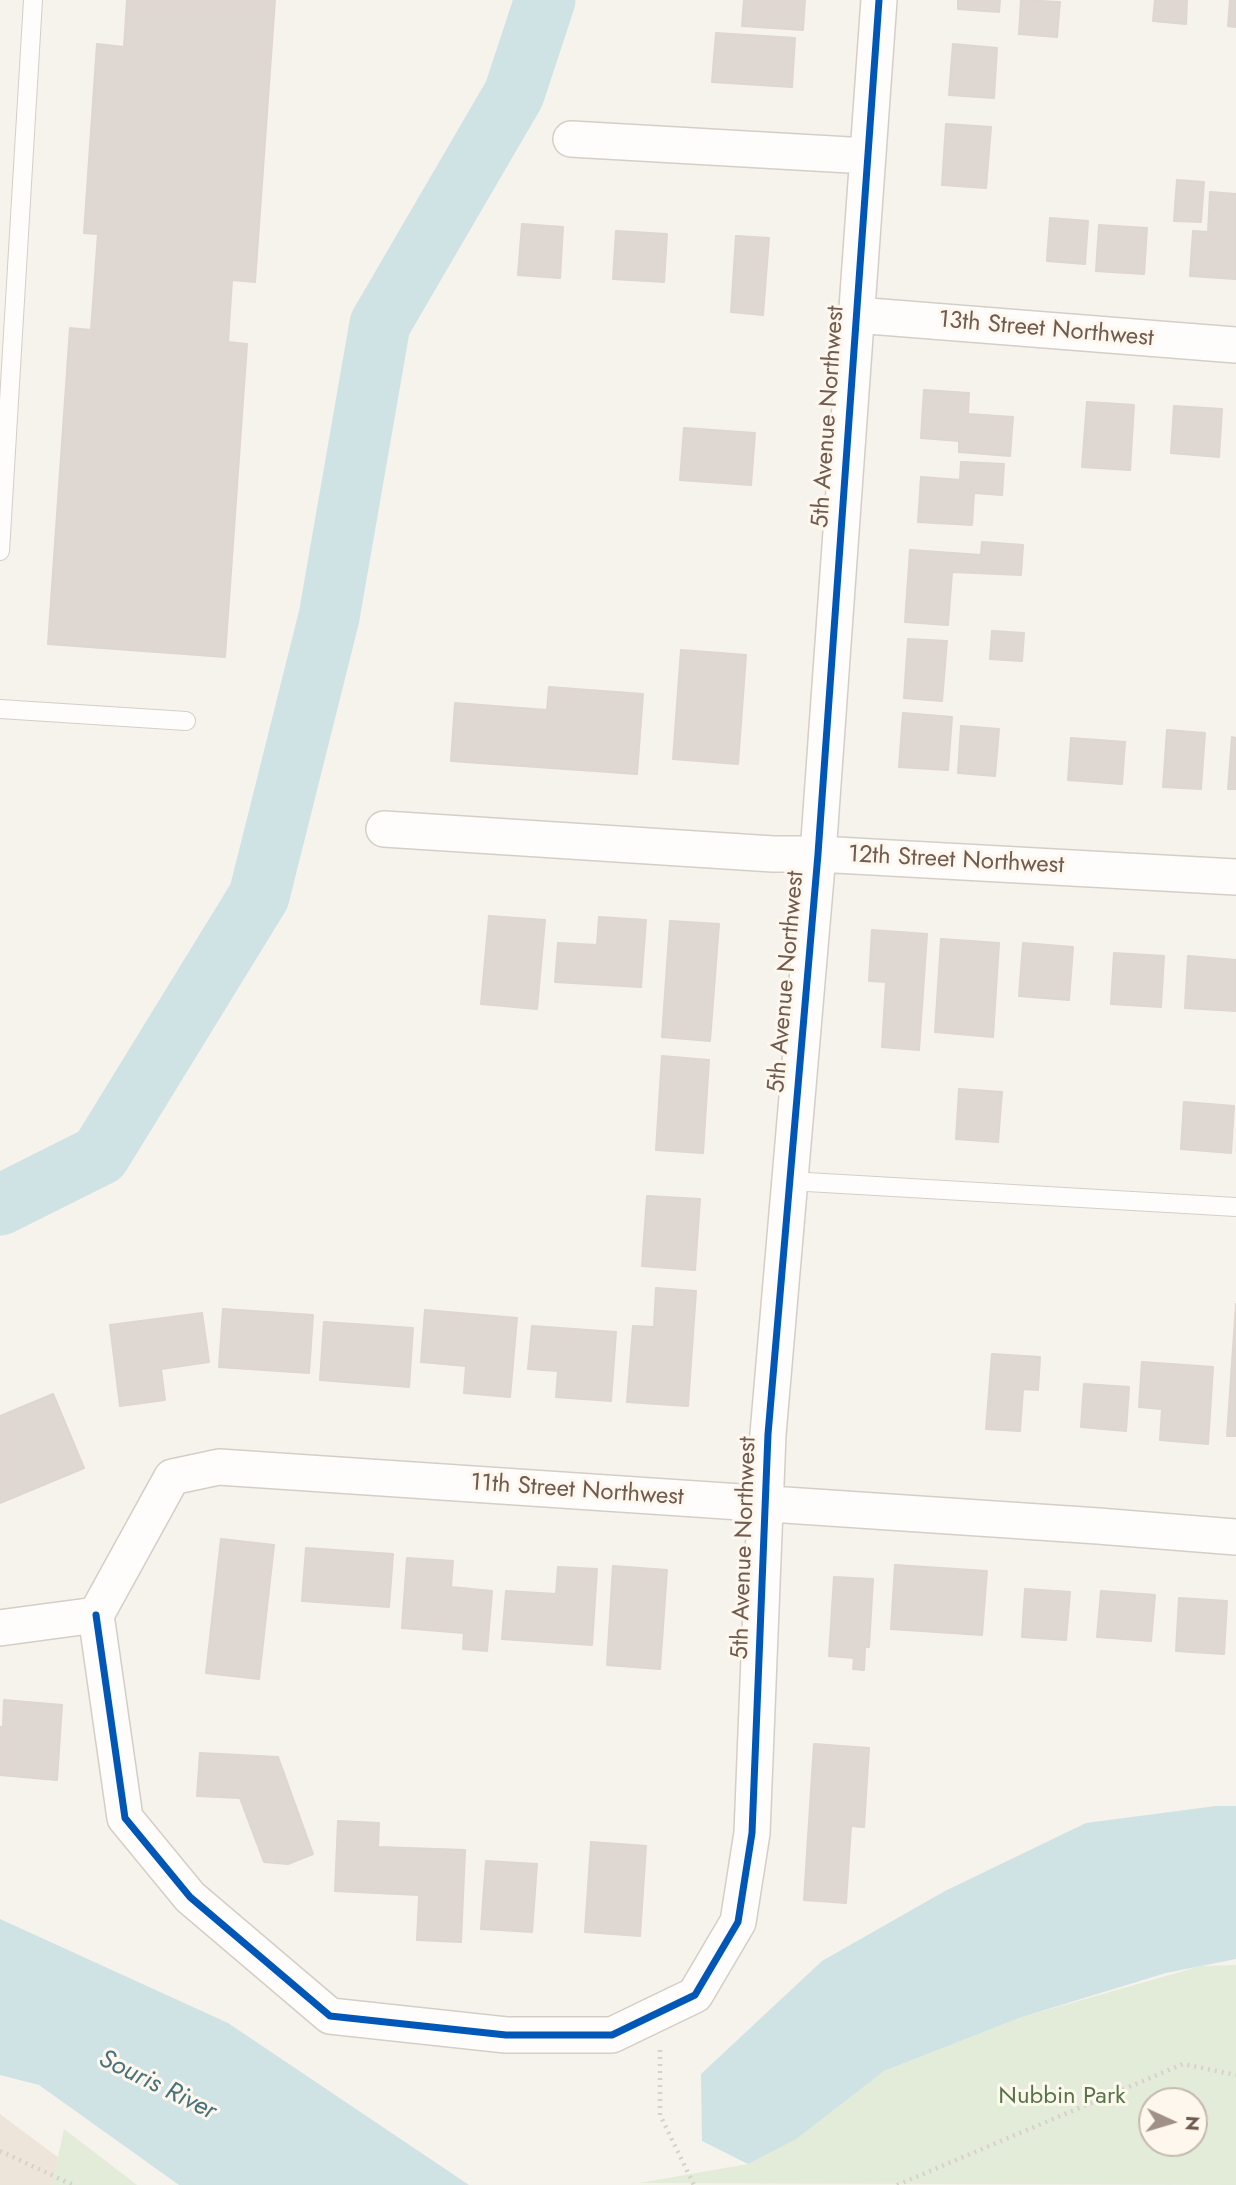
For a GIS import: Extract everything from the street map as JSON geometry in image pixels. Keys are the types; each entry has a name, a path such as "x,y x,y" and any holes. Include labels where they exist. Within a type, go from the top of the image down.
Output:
{"street":[{"name":"5th Avenue Northwest","path":"96,1615 125,1818 190,1896 330,2016 506,2035 612,2035 695,1995 738,1922 752,1833 768,1434 818,854 879,0"},
{"path":"571,139 867,156"},
{"name":"13th Street Northwest","path":"856,315 1236,345"},
{"name":"12th Street Northwest","path":"384,829 760,853 1236,877"},
{"name":"11th Street Northwest","path":"96,1615 172,1477 219,1467 1236,1537"},
{"path":"0,1628 96,1615"}],"lane":[{"path":"0,551 6,343 33,0"},
{"path":"0,709 186,721"},
{"path":"790,1181 1236,1207"}],"path":[{"path":"661,2012 660,2115 694,2185"},
{"path":"897,2185 1183,2064 1236,2075"},
{"path":"0,2151 73,2185"}],"shaded area":[{"path":"0,2114 95,2185 0,2185"}],"green space":[{"name":"Nubbin Park","path":"1236,1965 1236,2185 639,2183 748,2164 884,2071 1022,2017 1201,1966"},
{"path":"64,2129 137,2185 52,2185"}],"water":[{"path":"1216,1806 1236,1806 1236,1959 1166,1973 1022,2017 884,2071 796,2139 748,2164 702,2141 701,2074 822,1961 945,1891 1086,1823"},
{"name":"Souris River","path":"0,1919 228,2023 469,2185 179,2185 39,2085 0,2075"}],"building":[{"path":"127,0 275,0 255,282 232,280 228,342 247,344 225,657 48,644 70,328 91,330 98,234 84,233 97,44 124,47"},
{"path":"744,0 805,0 803,30 742,26"},
{"path":"958,0 1000,0 999,12 958,9"},
{"path":"1021,0 1060,2 1057,37 1019,34"},
{"path":"1155,0 1187,0 1186,24 1153,21"},
{"path":"1230,0 1236,0 1236,27 1228,26"},
{"path":"716,33 795,38 792,87 712,82"},
{"path":"953,44 997,48 994,98 949,95"},
{"path":"946,124 991,127 986,188 942,185"},
{"path":"1177,180 1204,182 1201,222 1174,221"},
{"path":"1210,192 1236,194 1236,279 1190,276 1193,231 1208,232"},
{"path":"1050,218 1088,221 1085,264 1047,261"},
{"path":"522,224 563,227 560,278 518,275"},
{"path":"1099,225 1147,228 1144,274 1096,271"},
{"path":"616,231 667,234 664,282 613,279"},
{"path":"736,236 769,238 763,315 731,312"},
{"path":"924,390 969,393 968,414 1013,417 1010,456 959,452 959,441 921,438"},
{"path":"1087,402 1134,405 1130,470 1082,467"},
{"path":"1174,406 1222,409 1219,457 1171,453"},
{"path":"684,428 755,433 751,485 680,480"},
{"path":"961,462 1004,464 1002,495 974,493 972,525 918,522 921,477 960,480"},
{"path":"982,542 1023,545 1021,575 952,572 948,625 905,622 910,550 981,555"},
{"path":"992,631 1024,633 1022,661 990,659"},
{"path":"908,639 947,641 942,701 904,698"},
{"path":"681,650 746,655 738,764 673,759"},
{"path":"549,687 643,694 637,774 451,761 455,703 547,710"},
{"path":"903,713 952,717 948,770 899,767"},
{"path":"961,726 999,729 995,776 958,773"},
{"path":"1167,730 1205,733 1201,789 1163,787"},
{"path":"1232,737 1236,738 1236,789 1228,789"},
{"path":"1071,738 1125,742 1122,784 1068,780"},
{"path":"489,916 545,920 537,1009 481,1004"},
{"path":"599,917 646,920 641,987 555,982 558,943 597,945"},
{"path":"670,921 719,924 710,1041 662,1037"},
{"path":"872,930 927,934 919,1050 882,1047 886,982 869,981"},
{"path":"941,939 999,943 993,1037 935,1032"},
{"path":"1023,943 1073,947 1069,1000 1019,996"},
{"path":"1114,953 1164,956 1161,1007 1111,1004"},
{"path":"1188,956 1236,960 1236,1011 1185,1008"},
{"path":"662,1056 709,1060 703,1153 656,1150"},
{"path":"959,1089 1002,1092 998,1142 956,1139"},
{"path":"1184,1102 1234,1106 1231,1153 1181,1149"},
{"path":"647,1196 700,1199 695,1270 642,1266"},
{"path":"656,1288 696,1291 688,1406 627,1402 633,1326 654,1327"},
{"path":"1236,1304 1236,1436 1227,1436"},
{"path":"223,1309 313,1315 309,1373 219,1367"},
{"path":"425,1310 517,1318 510,1397 464,1393 466,1366 421,1362"},
{"path":"202,1313 209,1362 161,1369 165,1400 120,1406 110,1325"},
{"path":"324,1322 413,1328 409,1387 320,1380"},
{"path":"532,1326 616,1332 611,1401 556,1397 558,1371 528,1369"},
{"path":"992,1354 1040,1357 1038,1390 1023,1389 1020,1431 986,1429"},
{"path":"1142,1362 1213,1367 1208,1444 1160,1440 1162,1409 1139,1407"},
{"path":"1084,1384 1129,1387 1126,1431 1081,1427"},
{"path":"53,1394 84,1468 0,1503 0,1416"},
{"path":"221,1539 274,1545 259,1679 206,1673"},
{"path":"306,1548 393,1554 389,1607 302,1601"},
{"path":"407,1558 453,1561 451,1587 492,1591 487,1651 463,1649 464,1633 402,1628"},
{"path":"895,1565 987,1571 982,1635 891,1629"},
{"path":"613,1566 667,1570 660,1669 607,1665"},
{"path":"558,1567 597,1569 592,1645 502,1639 506,1591 556,1594"},
{"path":"834,1577 873,1579 869,1647 865,1647 864,1670 853,1669 854,1658 829,1656"},
{"path":"1025,1589 1070,1592 1066,1640 1022,1637"},
{"path":"1101,1591 1155,1595 1151,1641 1097,1637"},
{"path":"1179,1598 1227,1601 1224,1654 1176,1651"},
{"path":"4,1700 62,1705 57,1780 0,1775 0,1727 3,1727"},
{"path":"814,1744 869,1748 864,1827 851,1826 846,1903 804,1900"},
{"path":"200,1753 278,1757 313,1854 288,1864 264,1862 240,1798 197,1796"},
{"path":"338,1821 379,1823 378,1847 465,1850 461,1942 417,1940 419,1895 335,1891"},
{"path":"591,1842 646,1846 640,1936 585,1932"},
{"path":"486,1861 537,1864 532,1932 481,1929"}],"waterway":[{"path":"0,1205 100,1155 259,896 329,617 380,324 514,94 545,0"}],"cycle path":[{"path":"96,1615 125,1818 190,1897 330,2016 506,2035 612,2035 695,1995 738,1922 752,1833 768,1434 818,854 879,0"}]}
